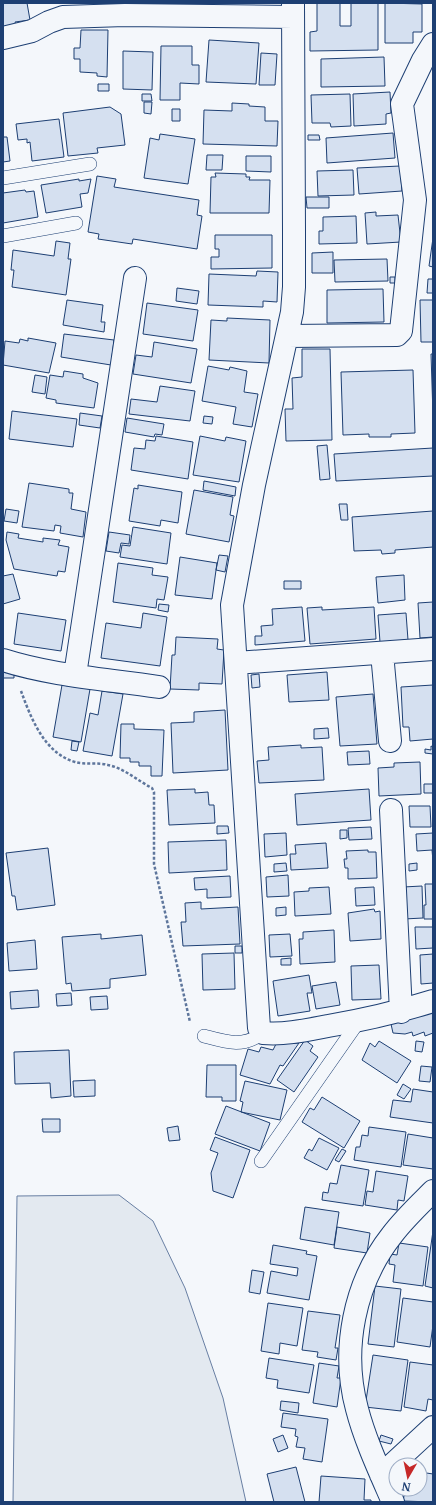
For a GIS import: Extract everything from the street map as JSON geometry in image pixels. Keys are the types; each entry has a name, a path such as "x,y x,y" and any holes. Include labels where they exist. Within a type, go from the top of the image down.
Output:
{"street":[{"path":"3,38 17,36 63,17 293,10 294,287 288,336 254,485 232,605 259,1028 263,1034 311,1029 401,1012 433,1001"},
{"path":"288,336 397,335 400,332 414,200 402,104 423,60 433,44"},
{"path":"75,675 135,278"},
{"path":"236,663 433,649"},
{"path":"382,653 390,741"},
{"path":"10,663 75,675 159,687"},
{"path":"391,810 401,1012"},
{"path":"393,1502 381,1475 357,1408 351,1363 353,1320 366,1279 376,1260 391,1236 433,1191"},
{"path":"381,1475 433,1427"}],"lane":[{"path":"3,178 90,164"},
{"path":"3,236 76,223"},
{"path":"261,1161 359,1021"},
{"path":"204,1036 235,1043 246,1043 263,1034"}],"path":[{"path":"10,663 29,712 46,742 55,752 76,762 108,765 120,769 152,788 154,792 154,864 156,876 189,1021 193,1029 204,1036"}],"shaded area":[{"path":"119,1195 153,1221 185,1288 223,1398 246,1502 13,1502 17,1196"}],"building":[{"path":"3,3 27,3 30,20 15,22 16,25 3,27"},
{"path":"317,3 340,3 340,26 351,26 351,3 378,3 378,50 310,51 310,32 317,31"},
{"path":"385,3 422,4 422,32 413,32 413,43 385,43"},
{"path":"81,30 108,30 107,77 97,76 97,73 80,72 80,59 74,59 74,48 80,48"},
{"path":"209,40 259,43 256,84 206,82"},
{"path":"161,46 192,46 192,65 199,65 199,84 180,83 180,100 160,100"},
{"path":"123,51 153,52 152,90 123,89"},
{"path":"261,53 277,54 275,85 259,85"},
{"path":"384,57 385,86 321,87 321,59"},
{"path":"98,84 109,84 109,91 98,91"},
{"path":"390,92 391,113 386,114 386,124 354,126 353,94"},
{"path":"142,94 151,94 152,101 142,101"},
{"path":"350,94 351,126 331,127 330,123 312,123 311,95"},
{"path":"144,102 152,102 151,114 144,113"},
{"path":"232,103 265,107 265,121 278,121 277,146 203,144 204,110 232,111"},
{"path":"110,107 121,114 125,145 97,148 98,153 68,156 63,113"},
{"path":"172,109 180,109 180,121 172,121"},
{"path":"59,119 64,157 32,161 30,142 27,143 27,139 18,140 16,124"},
{"path":"393,133 395,158 327,163 326,138"},
{"path":"160,134 195,139 188,184 144,178 150,138 159,140"},
{"path":"308,135 319,135 320,140 308,140"},
{"path":"3,137 7,137 10,161 3,162"},
{"path":"207,155 223,155 222,170 206,170"},
{"path":"246,156 271,156 271,172 246,171"},
{"path":"400,166 402,191 359,194 357,168"},
{"path":"353,170 354,195 318,196 317,171"},
{"path":"215,173 246,174 246,177 250,177 249,180 270,180 269,213 210,213 211,177 216,177"},
{"path":"97,176 116,179 114,187 199,200 197,215 202,216 197,249 133,239 132,244 98,239 99,234 88,232"},
{"path":"79,179 79,181 91,179 88,193 80,194 82,207 46,213 41,185"},
{"path":"25,190 26,192 34,191 38,217 3,223 3,193"},
{"path":"306,197 329,197 329,208 307,208"},
{"path":"376,212 376,216 398,215 401,242 367,244 365,213"},
{"path":"356,216 357,243 319,244 319,231 323,231 323,217"},
{"path":"215,235 272,235 272,268 211,269 211,257 219,257 219,249 215,249"},
{"path":"433,238 433,267 429,266"},
{"path":"56,241 70,243 68,259 71,259 66,295 12,287 14,270 11,270 13,250 54,256"},
{"path":"333,252 333,273 312,273 312,253"},
{"path":"387,259 388,281 335,282 334,260"},
{"path":"257,271 278,272 277,302 263,301 263,307 208,305 209,274 256,276"},
{"path":"390,277 395,277 395,283 390,283"},
{"path":"428,279 433,279 433,293 427,293"},
{"path":"177,288 199,291 197,304 176,301"},
{"path":"383,289 384,322 327,323 327,290"},
{"path":"67,300 103,305 101,322 105,322 104,332 63,325"},
{"path":"420,300 433,300 433,342 421,342"},
{"path":"147,303 198,310 193,341 143,334"},
{"path":"227,318 270,320 269,363 209,360 211,320 227,321"},
{"path":"64,334 114,340 111,365 61,357"},
{"path":"28,338 56,343 49,373 3,365 5,341 19,343 20,339 28,341"},
{"path":"154,342 197,349 191,383 133,374 136,355 152,357"},
{"path":"302,349 330,349 332,440 286,441 285,409 293,409 292,378 302,377"},
{"path":"431,354 433,354 433,415"},
{"path":"208,366 229,370 230,367 247,371 244,392 258,394 252,427 233,424 236,407 202,401"},
{"path":"413,370 415,433 391,434 391,437 369,437 369,434 343,435 341,372"},
{"path":"64,371 83,374 83,378 98,383 94,408 56,403 56,400 46,398 50,375 63,377"},
{"path":"35,375 47,377 45,394 32,392"},
{"path":"160,386 195,391 190,421 129,414 131,399 157,402"},
{"path":"12,411 77,419 73,447 9,439"},
{"path":"80,413 102,416 100,428 79,425"},
{"path":"204,416 213,417 212,424 203,423"},
{"path":"127,418 164,424 162,435 155,434 154,437 125,432"},
{"path":"156,436 193,442 188,479 131,470 134,448 145,449 146,440 155,441"},
{"path":"200,436 225,441 226,437 246,441 239,482 193,475"},
{"path":"327,445 330,479 320,480 317,446"},
{"path":"433,448 433,476 336,481 334,454"},
{"path":"204,481 236,487 235,496 203,490"},
{"path":"29,483 69,489 69,493 73,493 71,509 86,512 83,537 60,533 61,526 55,525 54,531 22,527"},
{"path":"138,485 182,492 178,523 161,520 160,526 129,521 134,488 138,489"},
{"path":"194,490 233,497 230,515 234,516 229,542 186,534"},
{"path":"339,504 347,504 348,520 341,520"},
{"path":"6,509 19,511 17,523 4,521"},
{"path":"433,511 433,547 395,550 395,553 382,554 381,550 354,551 352,517"},
{"path":"133,527 171,533 167,564 120,557 122,545 130,546"},
{"path":"7,532 19,534 18,538 43,542 43,538 60,540 58,545 69,547 65,572 58,571 57,576 14,569 6,540"},
{"path":"109,532 130,535 129,544 121,543 119,553 106,551"},
{"path":"219,555 228,556 225,572 216,570"},
{"path":"180,557 217,563 212,599 175,595"},
{"path":"118,563 153,568 152,575 168,577 164,600 157,599 156,608 113,602"},
{"path":"13,574 20,599 3,604 3,576"},
{"path":"404,575 405,600 378,603 376,577"},
{"path":"284,581 301,581 301,589 284,589"},
{"path":"433,602 433,637 420,638 418,603"},
{"path":"159,604 169,605 168,612 158,610"},
{"path":"302,607 305,641 255,645 255,636 262,636 261,626 273,625 272,609"},
{"path":"322,607 322,610 374,607 376,639 310,644 307,608"},
{"path":"18,613 66,620 61,651 14,644"},
{"path":"143,613 167,617 160,666 101,658 106,623 141,628"},
{"path":"406,613 408,640 380,642 378,615"},
{"path":"176,637 218,639 217,649 224,650 222,684 199,683 199,690 170,689 172,655 175,655"},
{"path":"3,672 14,672 14,678 3,678"},
{"path":"327,672 329,700 289,702 287,675"},
{"path":"259,674 260,687 252,688 251,675"},
{"path":"62,685 90,689 81,742 53,737"},
{"path":"433,685 433,739 410,741 409,727 403,727 401,687"},
{"path":"102,691 123,694 112,756 83,751 90,713 98,715"},
{"path":"373,694 377,744 340,746 336,697"},
{"path":"225,710 228,770 173,773 171,723 194,722 194,712"},
{"path":"121,724 134,724 134,729 164,730 162,776 151,776 151,766 139,766 139,762 130,762 130,758 120,758"},
{"path":"328,728 329,738 314,739 314,729"},
{"path":"72,741 79,742 77,751 71,750"},
{"path":"301,745 301,748 322,747 324,780 259,783 257,761 269,760 268,747"},
{"path":"431,746 433,747 433,754 425,753 425,749 431,750"},
{"path":"369,751 370,764 348,765 347,752"},
{"path":"420,762 421,794 379,796 378,768 394,767 394,763"},
{"path":"424,784 433,784 433,793 424,793"},
{"path":"195,789 195,793 208,792 209,805 214,805 215,823 169,825 167,790"},
{"path":"369,789 371,820 297,825 295,794"},
{"path":"409,806 430,806 431,827 410,827"},
{"path":"217,826 228,826 229,833 217,834"},
{"path":"371,827 372,839 349,840 348,828"},
{"path":"340,830 347,830 347,838 340,839"},
{"path":"286,833 287,855 265,857 264,834"},
{"path":"433,833 433,861 432,850 417,851 416,834"},
{"path":"226,840 227,870 169,873 168,842"},
{"path":"326,843 328,868 291,870 290,854 296,854 295,845"},
{"path":"48,848 55,905 17,910 15,896 12,896 6,853"},
{"path":"368,850 368,852 376,852 377,878 348,879 348,868 345,868 344,859 347,859 346,851"},
{"path":"286,863 287,871 274,872 274,864"},
{"path":"417,863 417,870 409,871 409,864"},
{"path":"288,875 289,896 267,897 266,877"},
{"path":"230,876 231,897 207,898 207,889 195,890 194,878"},
{"path":"425,884 433,884 433,919 424,919 424,905 426,905"},
{"path":"422,886 423,918 404,919 403,887"},
{"path":"329,887 331,914 295,916 294,892 309,891 309,888"},
{"path":"374,887 375,905 356,906 355,888"},
{"path":"201,902 201,909 238,907 240,944 183,946 181,922 186,922 185,903"},
{"path":"286,907 286,915 276,916 276,908"},
{"path":"374,909 375,912 380,911 381,939 350,941 348,913"},
{"path":"415,927 433,927 433,948 416,949"},
{"path":"334,930 335,962 300,964 299,939 303,939 303,932"},
{"path":"101,934 101,939 142,935 146,975 110,979 110,988 72,991 71,983 66,984 62,937"},
{"path":"290,934 292,956 270,957 269,935"},
{"path":"35,940 37,969 9,971 7,943"},
{"path":"235,946 242,946 242,953 235,953"},
{"path":"234,953 235,989 203,990 202,954"},
{"path":"433,954 433,983 421,984 420,955"},
{"path":"291,958 291,965 281,965 281,959"},
{"path":"379,965 381,999 352,1000 351,966"},
{"path":"309,975 312,993 307,993 310,1011 278,1016 273,981"},
{"path":"336,982 340,1005 316,1009 312,986"},
{"path":"38,990 39,1007 11,1009 10,992"},
{"path":"71,993 72,1005 57,1006 56,994"},
{"path":"107,996 108,1009 91,1010 90,997"},
{"path":"433,1012 433,1033 425,1036 424,1032 413,1036 412,1032 405,1034 393,1033 391,1024"},
{"path":"305,1040 313,1046 310,1051 318,1057 294,1092 277,1080"},
{"path":"379,1041 411,1061 397,1083 362,1060 370,1043 375,1047"},
{"path":"416,1041 424,1042 422,1052 415,1051"},
{"path":"299,1043 283,1066 280,1065 270,1084 240,1075 248,1049 259,1052 261,1047 273,1050 276,1044"},
{"path":"69,1050 71,1096 51,1098 50,1083 15,1084 14,1052"},
{"path":"207,1065 236,1065 236,1101 222,1101 222,1097 206,1097"},
{"path":"421,1066 432,1067 430,1082 419,1081"},
{"path":"95,1080 95,1096 74,1097 73,1081"},
{"path":"245,1081 287,1090 280,1120 241,1112 243,1102 240,1101"},
{"path":"403,1084 411,1089 404,1099 397,1095"},
{"path":"413,1089 433,1092 433,1123 390,1117 393,1100 411,1102"},
{"path":"322,1097 360,1121 344,1148 302,1122 310,1108 314,1110"},
{"path":"226,1106 270,1123 260,1151 215,1134"},
{"path":"42,1119 60,1119 60,1132 43,1132"},
{"path":"178,1126 180,1140 169,1141 167,1128"},
{"path":"369,1127 406,1132 401,1167 354,1160 356,1147 360,1147 362,1135 368,1136"},
{"path":"408,1134 433,1138 433,1169 403,1165"},
{"path":"215,1137 250,1150 233,1198 213,1191 211,1173 218,1153 210,1150"},
{"path":"319,1138 339,1148 327,1170 304,1158 309,1149 312,1151"},
{"path":"342,1149 346,1151 339,1162 335,1160"},
{"path":"341,1165 369,1170 363,1206 322,1200 323,1192 328,1193 330,1183 337,1184"},
{"path":"376,1171 408,1176 404,1201 398,1200 397,1210 365,1205 367,1191 373,1192"},
{"path":"305,1207 339,1212 334,1245 300,1239"},
{"path":"337,1227 370,1233 367,1253 334,1248"},
{"path":"433,1231 433,1288 425,1286"},
{"path":"399,1243 428,1247 423,1286 393,1282 395,1265 389,1264 390,1254 397,1255"},
{"path":"273,1245 307,1251 306,1254 317,1256 309,1300 267,1293 271,1271 297,1276 298,1268 270,1264"},
{"path":"252,1270 264,1272 260,1294 249,1292"},
{"path":"375,1286 401,1289 394,1347 368,1344"},
{"path":"403,1298 433,1302 433,1325 430,1347 397,1342"},
{"path":"268,1303 303,1308 297,1346 280,1343 279,1354 261,1351"},
{"path":"308,1311 340,1315 335,1348 338,1348 336,1360 317,1357 318,1352 302,1350"},
{"path":"373,1355 408,1360 401,1411 365,1407"},
{"path":"269,1358 314,1365 309,1393 277,1388 278,1380 266,1378"},
{"path":"410,1362 433,1365 433,1400 428,1399 426,1411 404,1407"},
{"path":"319,1363 339,1366 337,1378 341,1378 337,1407 313,1403"},
{"path":"281,1401 299,1403 298,1413 280,1410"},
{"path":"283,1413 328,1419 322,1462 303,1459 305,1448 296,1447 298,1437 295,1436 296,1429 281,1427"},
{"path":"283,1435 288,1448 278,1452 273,1439"},
{"path":"381,1435 393,1439 391,1444 379,1441"},
{"path":"296,1467 305,1502 274,1502 267,1474"},
{"path":"428,1473 433,1474 433,1502 403,1501 404,1497 428,1497"},
{"path":"321,1476 365,1479 364,1500 371,1500 371,1502 319,1502"}]}
